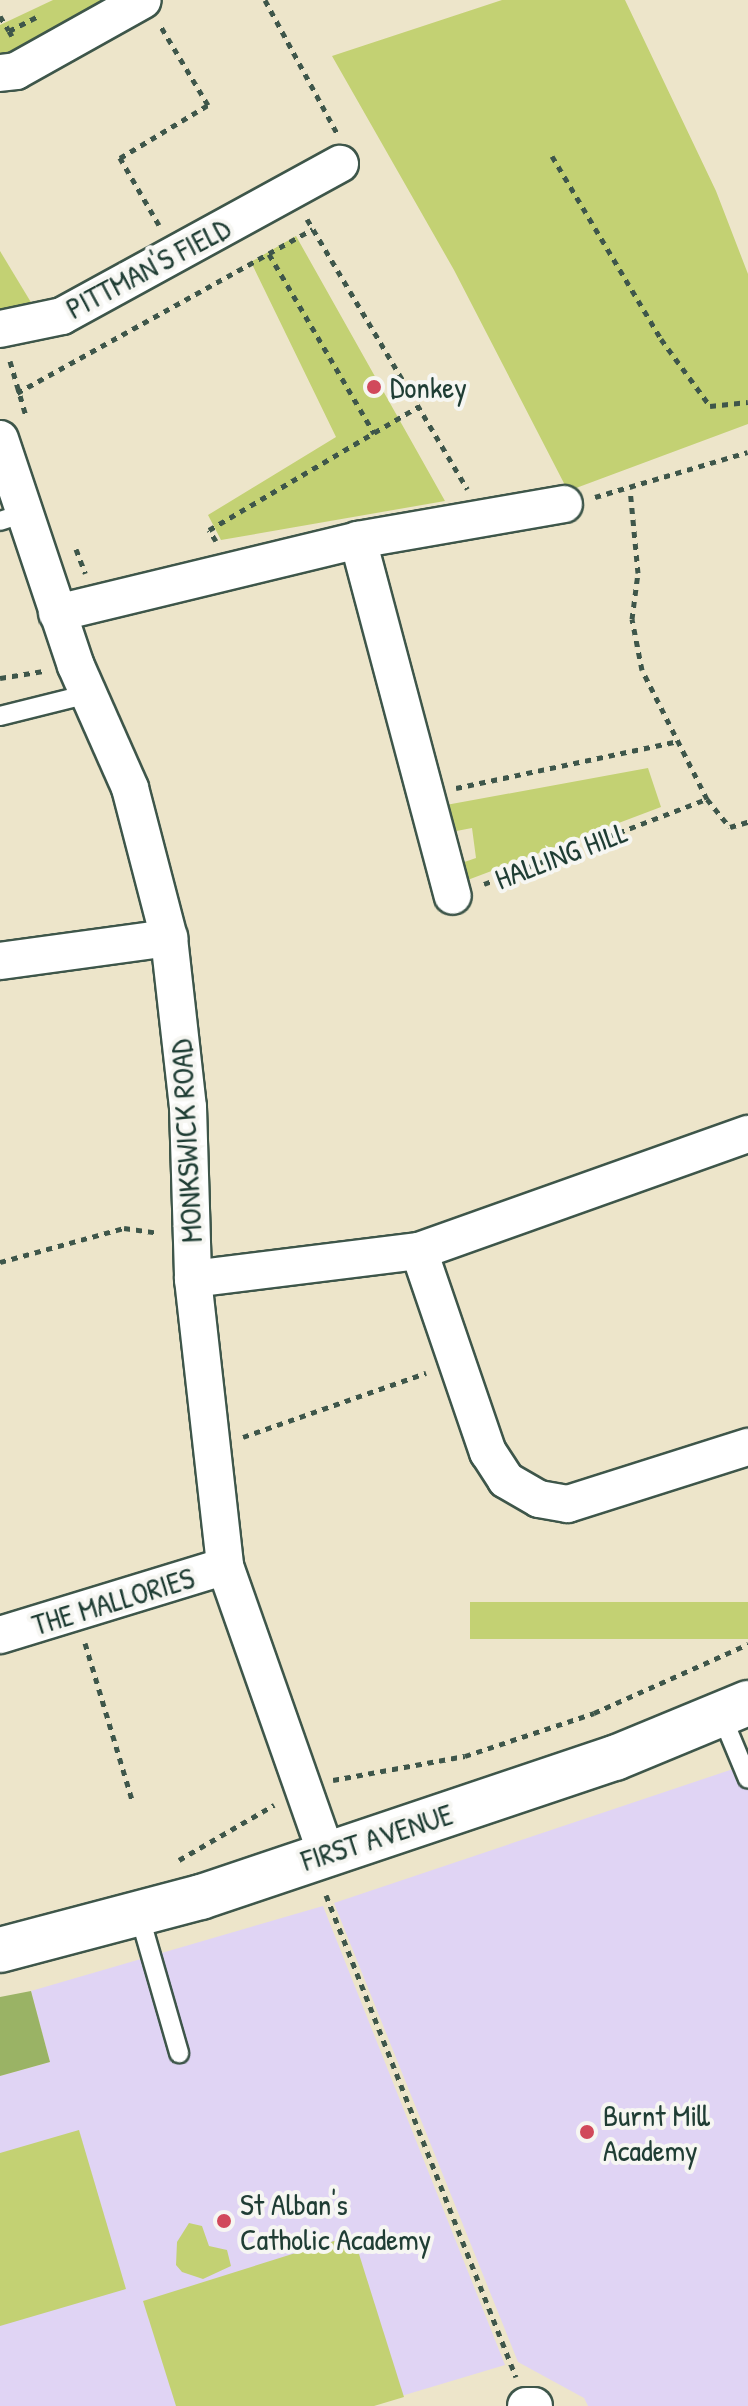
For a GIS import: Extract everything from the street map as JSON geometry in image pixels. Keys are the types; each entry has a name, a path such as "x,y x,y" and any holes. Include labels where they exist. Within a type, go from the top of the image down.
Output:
{"street":[{"path":"0,73 16,71 148,7"},
{"name":"PITTMAN'S FIELD","path":"0,329 62,316 340,164"},
{"name":"MONKSWICK ROAD","path":"14,430 12,517 57,613 82,680 130,788 169,938 188,1107 193,1279 225,1566 326,1873"},
{"path":"57,613 358,540 564,504"},
{"name":"HALLING HILL","path":"358,540 453,896"},
{"path":"0,961 169,938"},
{"path":"193,1279 419,1251 748,1134"},
{"path":"419,1251 488,1452 506,1480 539,1499 568,1504 605,1497 748,1447"},
{"name":"THE MALLORIES","path":"1,1630 77,1615 225,1566"},
{"name":"FIRST AVENUE","path":"0,1950 139,1914 326,1873 735,1708"},
{"path":"527,2406 534,2406"}],"lane":[{"path":"0,716 82,680"},
{"path":"735,1708 748,1779"},
{"path":"139,1914 179,2053"}],"path":[{"path":"265,0 344,145 340,164"},
{"path":"148,7 208,105 120,158 176,254"},
{"path":"0,16 9,31"},
{"path":"552,156 661,339 710,406 748,402"},
{"path":"290,191 485,518"},
{"path":"14,430 17,393 313,229"},
{"path":"269,254 374,433"},
{"path":"204,550 218,544 209,530 418,407"},
{"path":"564,504 630,489 748,452"},
{"path":"630,489 638,573 632,619 642,670 675,742 707,799 730,827 748,822"},
{"path":"71,534 87,577"},
{"path":"0,678 82,680"},
{"path":"426,794 675,742"},
{"name":"HALLING HILL","path":"453,896 707,799"},
{"path":"0,1262 124,1228 192,1237"},
{"path":"210,1449 457,1363"},
{"path":"77,1615 133,1803"},
{"path":"168,1863 256,1819 299,1786 465,1756 594,1713 748,1644"},
{"path":"326,1873 527,2406"}],"shaded area":[{"name":"Burnt Mill Academy","path":"748,1764 748,2406 588,2406 584,2398 518,2362 334,1903"},
{"name":"St Alban's Catholic Academy","path":"323,1906 505,2365 368,2406 0,2406 0,2076 50,2062 31,1991"}],"green space":[{"path":"53,0 108,0 40,39 0,55 0,25"},
{"path":"502,0 625,0 716,191 748,274 748,424 568,491 454,270 332,56"},
{"path":"296,236 445,501 221,540 208,515 336,437 251,262"},
{"path":"0,251 32,304 0,309"},
{"path":"648,768 661,807 457,884 450,867 476,858 472,828 441,834 435,807"},
{"path":"470,1602 748,1602 748,1639 470,1639"},
{"path":"31,1991 50,2062 0,2076 0,1997"},
{"path":"79,2130 126,2289 0,2326 0,2153"},
{"path":"189,2223 202,2226 209,2246 227,2250 231,2266 203,2279 182,2272 176,2265 177,2242"},
{"path":"353,2235 404,2397 374,2406 176,2406 143,2301"}],"place":[{"name":"Donkey","path":"374,387"},
{"name":"Burnt Mill Academy","path":"587,2132"},
{"name":"St Alban's Catholic Academy","path":"224,2221"}]}
